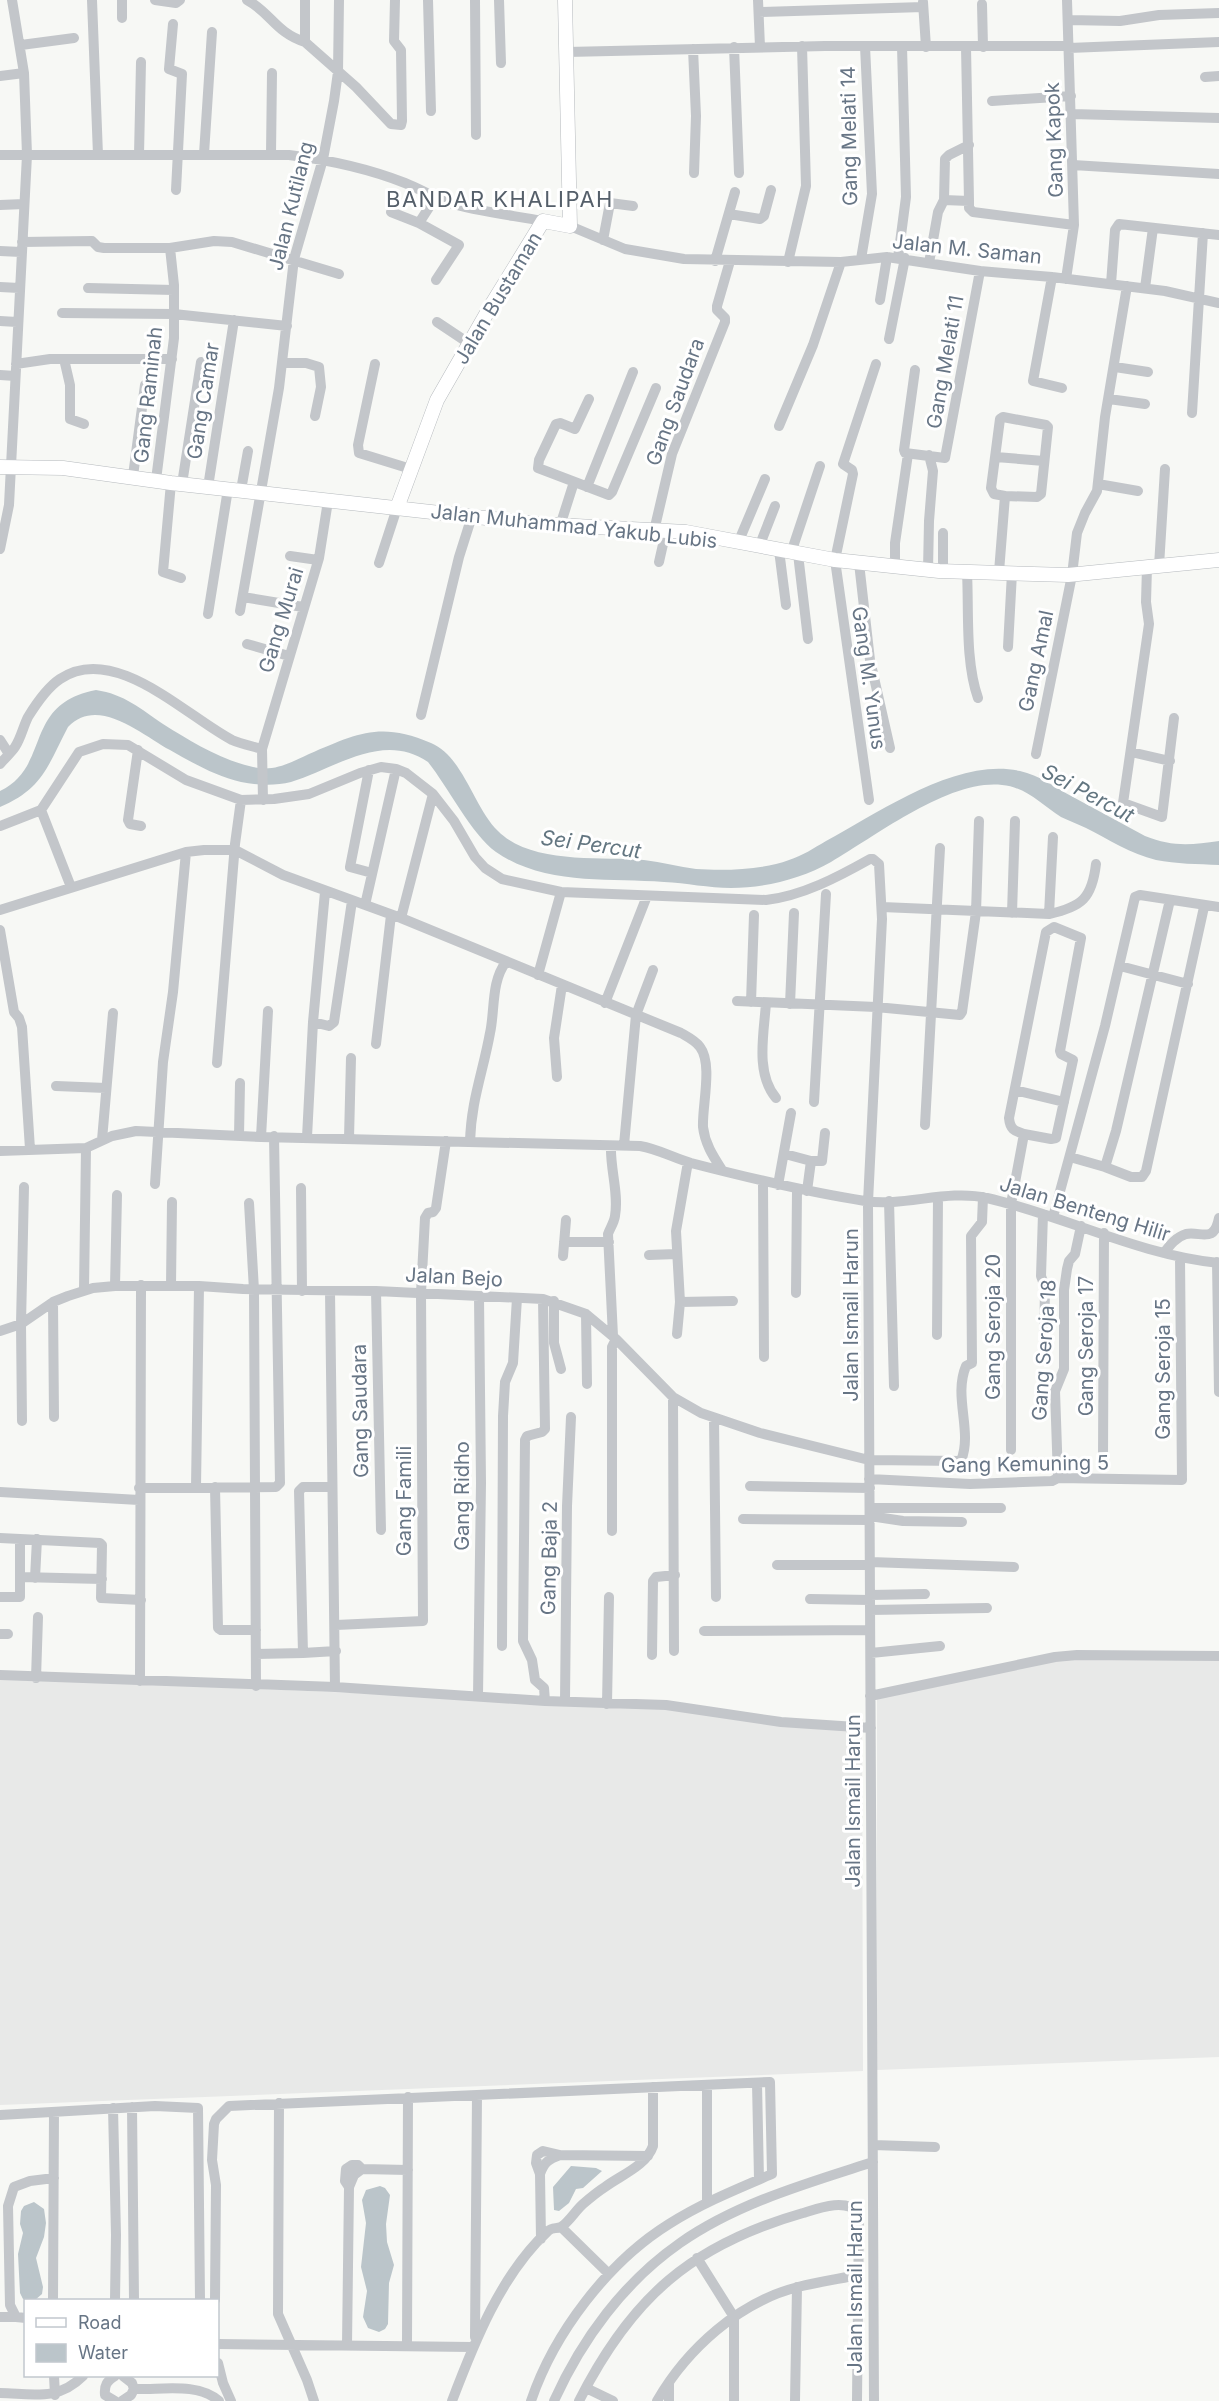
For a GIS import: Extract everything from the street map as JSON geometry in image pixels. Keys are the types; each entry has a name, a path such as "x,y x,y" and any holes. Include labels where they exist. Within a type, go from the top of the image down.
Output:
{"main road":[{"name":"Jalan Bustaman","path":"397,508 437,400 543,221 570,226 565,0"},
{"name":"Jalan Muhammad Yakub Lubis","path":"6,466 63,468 208,487 560,526 686,532 835,560 928,570 1072,575 1219,560"}],"street":[{"path":"0,549 9,505 6,466 16,363 27,154 24,74 12,0"},
{"path":"92,0 98,155"},
{"path":"122,0 122,18"},
{"path":"155,0 176,3 180,0"},
{"path":"247,0 288,37 305,42 356,87 391,124 401,125 401,50 394,41 395,0"},
{"path":"304,0 305,42"},
{"name":"Jalan Kutilang","path":"240,611 283,363 294,259 323,159 338,72 339,0"},
{"path":"428,0 431,111"},
{"path":"475,0 476,135"},
{"path":"499,0 501,63"},
{"path":"758,0 760,47"},
{"name":"Gang Kapok","path":"1066,279 1074,225 1067,0"},
{"path":"759,12 868,4 923,4 926,47"},
{"path":"982,4 983,47"},
{"path":"1068,20 1120,21 1148,16 1219,13"},
{"path":"173,24 169,69 182,74 176,190"},
{"path":"204,154 212,32"},
{"path":"21,45 74,38"},
{"path":"567,52 802,46 1069,47 1219,42"},
{"path":"788,262 806,186 802,46"},
{"name":"Gang Melati 14","path":"861,259 872,194 865,46"},
{"path":"889,339 896,258 906,197 902,46"},
{"path":"734,47 739,173"},
{"path":"966,47 970,211 1074,225"},
{"path":"693,48 696,116 694,173"},
{"path":"139,155 141,62"},
{"path":"271,154 272,73"},
{"path":"0,76 24,74"},
{"path":"1204,76 1219,76"},
{"path":"992,101 1071,96"},
{"path":"1072,114 1219,118"},
{"path":"929,263 938,213 944,200 945,159 969,145"},
{"path":"0,154 271,154 323,159 384,176 435,198 463,206 543,221"},
{"path":"1073,165 1219,174"},
{"path":"729,214 760,219 764,216 771,190"},
{"path":"715,261 735,192"},
{"path":"419,223 435,198"},
{"path":"944,200 969,201"},
{"path":"603,240 610,203 633,206"},
{"path":"0,205 24,204"},
{"path":"391,212 419,223 459,246 436,280"},
{"path":"1111,284 1115,230 1119,224 1219,235"},
{"name":"Jalan M. Saman","path":"570,226 625,249 656,255 715,261 788,262 841,262 896,258 980,271 1145,288 1219,303"},
{"path":"1145,288 1153,228"},
{"path":"1192,413 1203,233"},
{"path":"0,251 92,241 101,248 171,248 224,241 339,273"},
{"name":"Gang Raminah","path":"156,480 172,359 174,290 171,248"},
{"path":"880,300 896,258"},
{"name":"Gang Saudara","path":"659,562 660,531 672,454 725,322 717,306 730,261"},
{"path":"779,426 813,345 841,262"},
{"name":"Gang Melati 11","path":"929,455 945,459 980,271"},
{"path":"1052,277 1033,381 1062,388"},
{"name":"Gang Amal","path":"1036,754 1072,575 1077,533 1095,497 1098,484 1127,286"},
{"path":"0,287 20,288"},
{"path":"88,288 174,290"},
{"path":"62,313 174,314 287,326"},
{"name":"Gang Camar","path":"208,487 234,320"},
{"path":"0,321 17,322"},
{"path":"437,322 470,344"},
{"path":"16,363 64,359 172,359"},
{"path":"64,359 70,385 70,418 84,424"},
{"path":"181,578 163,572 176,483 201,362"},
{"path":"283,363 306,363 319,368 321,387 315,416"},
{"path":"375,364 358,445 359,453 411,470"},
{"name":"Gang M. Yunus","path":"869,800 835,560 853,474 844,462 876,364"},
{"path":"1115,367 1148,372"},
{"path":"915,370 903,447 905,453 908,454 929,455 933,471 928,521 928,570"},
{"path":"587,487 633,372"},
{"path":"0,375 15,375"},
{"path":"132,476 145,385"},
{"path":"589,399 575,429 560,423 556,424 538,465 540,469 609,495 656,388"},
{"path":"1109,399 1145,404"},
{"path":"1004,417 1046,424 1048,427 1040,496 994,494 992,491 996,457 1000,421 1004,417"},
{"path":"208,614 235,489 248,451"},
{"path":"895,567 895,543 908,454"},
{"path":"996,457 1044,461"},
{"path":"786,605 789,552 820,466"},
{"path":"1165,469 1153,567 1146,602 1149,624 1123,803 1162,817 1174,718"},
{"path":"738,543 765,479"},
{"path":"560,526 574,482"},
{"path":"1098,484 1138,491"},
{"path":"1005,496 1008,647"},
{"name":"Gang Murai","path":"263,796 262,751 318,560 328,501"},
{"path":"759,547 775,506"},
{"path":"379,563 397,508"},
{"path":"421,715 459,557 472,516"},
{"path":"943,533 943,571"},
{"path":"789,552 808,639"},
{"path":"290,556 318,560"},
{"path":"860,563 870,660 890,748"},
{"path":"967,572 971,660 978,698"},
{"path":"243,597 303,607"},
{"path":"247,645 289,656"},
{"path":"0,764 16,746 29,717 47,691 61,678 81,670 98,669 113,670 153,689 234,741 262,751"},
{"path":"0,740 9,754"},
{"path":"0,826 41,810 79,753 103,744 128,745 186,780 241,800 263,796 309,794 369,770 381,767 396,769 406,773 433,794 454,821 475,857 485,868 502,879 561,892 647,896 605,1003"},
{"path":"138,750 128,820 130,824 141,826"},
{"path":"1131,752 1170,761"},
{"path":"365,906 396,769"},
{"path":"369,770 350,867 372,873"},
{"path":"376,1044 396,917 433,794"},
{"path":"217,1063 234,850 241,800"},
{"path":"41,810 71,886"},
{"path":"737,1001 876,1007 956,1016 962,1012 976,912 979,821"},
{"path":"1012,913 1015,821"},
{"path":"1049,914 1053,837"},
{"path":"925,1125 940,848"},
{"path":"0,910 186,852 234,850 283,875 396,917 681,1033 700,1046 704,1053 706,1060 703,1129 711,1153 723,1170"},
{"path":"154,1184 160,1132 163,1062 173,992 186,852"},
{"name":"Jalan Ismail Harun","path":"647,896 754,901 785,898 873,859 879,864 882,907 868,1202 874,2401"},
{"path":"882,907 1049,914 1073,908 1088,896 1094,882 1096,864"},
{"path":"307,1137 313,1022 325,891"},
{"path":"538,975 561,892"},
{"path":"814,1102 826,894"},
{"path":"1044,1350 1045,1287 1041,1276 1048,1216 1070,1157 1120,966 1136,895 1204,907 1219,907"},
{"path":"1105,1167 1154,975 1170,900"},
{"path":"313,1022 329,1026 334,1022 352,901"},
{"path":"1070,1157 1131,1177 1144,1175 1204,907"},
{"path":"790,1004 794,913"},
{"path":"751,1002 754,915"},
{"path":"1054,927 1079,936 1081,941 1060,1051 1061,1054 1073,1060 1064,1102 1056,1138 1051,1140 1014,1131 1010,1124 1046,932 1054,927"},
{"path":"0,930 14,1012 22,1027 30,1149"},
{"path":"470,1142 473,1101 491,1031 498,975 506,962"},
{"path":"1120,966 1188,984"},
{"path":"624,1145 636,1015 653,970"},
{"path":"557,1077 554,1038 562,985"},
{"path":"766,1003 763,1043 764,1075 766,1085 776,1098"},
{"path":"261,1137 268,1011"},
{"path":"102,1140 112,1013"},
{"path":"349,1138 351,1058"},
{"path":"239,1136 240,1083"},
{"path":"56,1086 106,1088"},
{"path":"1015,1090 1064,1102"},
{"path":"778,1185 791,1113"},
{"name":"Jalan Benteng Hilir","path":"86,1148 102,1140 136,1131 261,1137 648,1147 688,1162 763,1182 868,1202 938,1197 983,1197 1164,1253 1218,1262"},
{"path":"785,1154 811,1161 822,1161 825,1133"},
{"name":"Gang Seroja 20","path":"1011,1450 1011,1204 1024,1134"},
{"path":"0,1492 139,1494 196,1487 276,1487 279,1483 278,1290 274,1136"},
{"path":"421,1293 425,1218 436,1208 447,1141"},
{"path":"0,1146 0,1151 86,1148 84,1290"},
{"path":"611,1146 611,1166 617,1204 615,1219 609,1231 615,1338 612,1347 612,1532"},
{"path":"796,1293 802,1190 811,1161"},
{"path":"677,1334 680,1302 676,1231 688,1162"},
{"path":"763,1182 764,1357"},
{"path":"22,1421 21,1324 24,1187"},
{"path":"301,1188 302,1291"},
{"path":"115,1286 117,1195"},
{"path":"937,1335 938,1197"},
{"name":"Jalan Bejo","path":"0,1331 21,1324 53,1302 84,1290 115,1286 376,1291 548,1300 586,1314 615,1338 674,1397 689,1407 714,1418 760,1433 869,1460 961,1461 964,1432 960,1394 961,1377 966,1366 972,1364 971,1236 982,1222 983,1197"},
{"path":"889,1201 894,1386"},
{"path":"171,1286 172,1202"},
{"path":"249,1203 254,1290 253,1486 256,1686"},
{"path":"1164,1253 1174,1240 1184,1234 1202,1236 1210,1234 1218,1226 1219,1218"},
{"path":"563,1256 566,1220"},
{"name":"Gang Seroja 18","path":"1058,1478 1055,1390 1064,1369 1065,1283 1069,1261 1075,1254 1081,1226"},
{"name":"Gang Seroja 17","path":"1103,1459 1104,1233"},
{"path":"564,1242 609,1242"},
{"path":"649,1255 676,1254"},
{"name":"Gang Seroja 15","path":"1180,1257 1182,1480"},
{"path":"1218,1262 1219,1392"},
{"path":"140,1681 141,1286"},
{"path":"196,1487 200,1286"},
{"path":"330,1291 335,1687"},
{"name":"Gang Saudara","path":"376,1291 381,1530"},
{"name":"Gang Famili","path":"336,1625 423,1621 421,1293"},
{"name":"Gang Ridho","path":"478,1687 481,1483 479,1297"},
{"path":"502,1646 503,1416 505,1382 513,1363 517,1298"},
{"path":"544,1694 535,1680 532,1660 522,1641 525,1440 527,1436 545,1429 548,1300"},
{"path":"548,1300 554,1344 561,1370"},
{"path":"680,1302 734,1301"},
{"path":"53,1302 54,1417"},
{"path":"586,1314 587,1384"},
{"path":"674,1397 674,1652"},
{"name":"Gang Baja 2","path":"565,1701 567,1506 571,1417"},
{"path":"714,1418 716,1597"},
{"name":"Gang Kemuning 5","path":"750,1486 970,1484 1052,1481 1058,1478 1182,1480"},
{"path":"215,1487 218,1628 221,1630 256,1630"},
{"path":"303,1653 299,1491 303,1487 332,1487"},
{"path":"743,1519 1001,1508"},
{"path":"870,1514 903,1521 962,1522"},
{"path":"0,1538 101,1544 101,1598 141,1600"},
{"path":"0,1597 20,1598 20,1539"},
{"path":"35,1578 38,1539"},
{"path":"777,1565 1014,1567"},
{"path":"652,1654 653,1581 656,1577 675,1575"},
{"path":"20,1577 102,1580"},
{"path":"870,1601 925,1594"},
{"path":"607,1704 609,1597"},
{"path":"810,1599 987,1608"},
{"path":"36,1678 38,1617"},
{"path":"704,1632 870,1630"},
{"path":"871,1653 940,1646"},
{"path":"256,1654 336,1652"},
{"path":"870,1696 1054,1657 1077,1655 1219,1656"},
{"path":"0,1675 256,1686 478,1687 544,1694 565,1701 685,1706 781,1722 871,1728"},
{"path":"215,2299 216,2185 212,2160 214,2124 229,2106 770,2082 772,2174 707,2202 667,2225 609,2274 580,2308 555,2346 531,2401"},
{"path":"707,2085 707,2202"},
{"path":"452,2401 473,2343 493,2305 522,2262 550,2229 561,2227 597,2193 648,2156 652,2146 653,2087"},
{"path":"473,2343 477,2095"},
{"path":"407,2346 408,2097"},
{"path":"279,2103 278,2314 314,2401"},
{"path":"132,2107 134,2299"},
{"path":"0,2115 132,2107 198,2108 200,2299"},
{"path":"113,2108 115,2299"},
{"path":"53,2299 54,2112"},
{"path":"873,2145 935,2147"},
{"path":"541,2239 540,2174 536,2163 537,2155 543,2151 560,2155 648,2156"},
{"path":"554,2401 588,2338 611,2306 681,2242 724,2218 766,2199 873,2162"},
{"path":"347,2345 349,2187 345,2181 346,2169 352,2165 358,2165 362,2169 408,2170"},
{"path":"21,2317 10,2305 8,2206 14,2187 30,2181 54,2178"},
{"path":"579,2401 615,2337 643,2304 684,2267 720,2245 765,2224 811,2210 842,2205 854,2207 859,2213 857,2401"},
{"path":"561,2227 609,2274"},
{"path":"697,2258 734,2317 734,2401"},
{"path":"657,2401 669,2380 690,2355 734,2317 797,2287 858,2275"},
{"path":"795,2401 797,2287"},
{"path":"0,2317 21,2317"},
{"path":"219,2344 407,2346 473,2343"},
{"path":"219,2367 231,2401"},
{"path":"54,2377 55,2394"},
{"path":"0,2393 55,2394 71,2388 82,2377"},
{"path":"113,2377 108,2380 105,2395 115,2401"},
{"path":"122,2401 131,2395 134,2389 132,2383 124,2377"},
{"path":"669,2380 669,2401"},
{"path":"586,2388 613,2401"},
{"path":"134,2389 196,2390 211,2394 219,2401"}],"shaded area":[{"path":"1057,1656 1219,1656 1219,2057 877,2070 877,1697"},
{"path":"0,1678 684,1707 862,1729 863,2071 0,2105"}],"water":[{"name":"Sei Percut","path":"96,690 124,699 184,737 218,755 253,767 282,766 341,741 368,733 397,733 413,736 431,743 452,759 490,821 512,842 529,849 567,857 644,860 696,869 731,870 767,866 803,854 895,802 945,779 971,772 996,769 1034,775 1155,840 1182,844 1219,841 1219,865 1156,860 1138,854 1061,817 1019,789 1002,785 981,786 959,791 936,800 831,862 795,878 770,884 723,888 664,882 577,878 535,870 515,863 496,852 469,823 428,762 411,753 394,750 377,751 342,761 291,782 272,785 253,784 213,773 120,721 106,716 93,715 80,718 68,727 49,764 35,784 14,800 0,807 0,791 16,780 27,767 47,722 57,708 73,697"},
{"path":"571,2166 596,2168 602,2171 583,2188 576,2189 569,2203 559,2211 554,2210 553,2187"},
{"path":"380,2186 385,2188 390,2195 386,2224 387,2242 394,2265 389,2283 388,2324 379,2332 368,2328 363,2317 367,2291 361,2267 366,2223 362,2200 366,2190"},
{"path":"34,2202 44,2209 46,2223 44,2237 36,2258 43,2287 42,2294 36,2299 23,2299 20,2293 18,2254 23,2233 20,2224 21,2211 24,2206"}],"district":[{"name":"BANDAR KHALIPAH","path":"500,199"}]}
